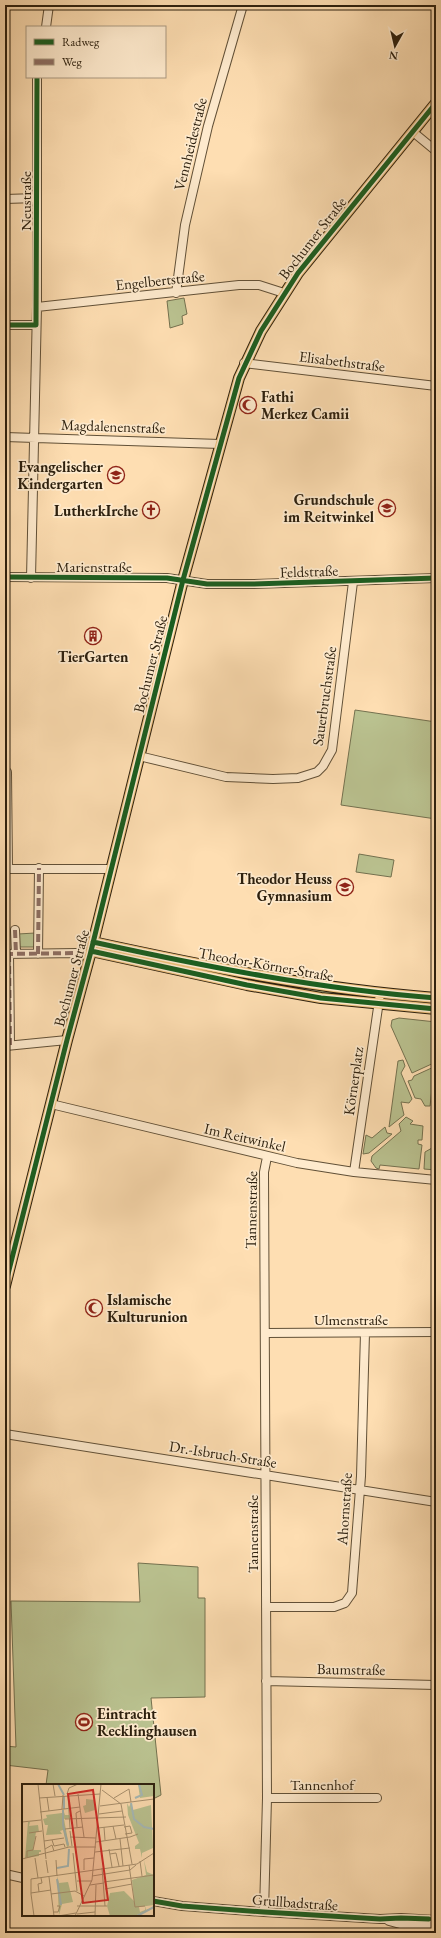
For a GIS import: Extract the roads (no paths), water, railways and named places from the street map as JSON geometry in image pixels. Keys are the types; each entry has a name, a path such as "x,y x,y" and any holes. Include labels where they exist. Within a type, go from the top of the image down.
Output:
{"main road":[{"name":"Bochumer Straße","path":"5,1286 7,1269 92,949 110,870 184,580 220,444 244,363 261,331 298,273 436,103"},
{"name":"Theodor-Körner-Straße","path":"92,949 380,994 436,998"},
{"name":"Theodor-Körner-Straße","path":"92,949 263,988 379,1005 436,1009"},
{"name":"Theodor-Körner-Straße","path":"263,988 265,977"}],"street":[{"path":"46,26 50,5"},
{"name":"Vennheidestraße","path":"176,293 185,226 207,132 243,5"},
{"name":"Neustraße","path":"31,578 37,307 37,78"},
{"path":"412,132 436,151"},
{"path":"5,199 37,198"},
{"name":"Engelbertstraße","path":"37,307 176,293 240,284 259,285 284,293"},
{"path":"5,325 36,324"},
{"name":"Elisabethstraße","path":"244,363 436,386"},
{"name":"Magdalenenstraße","path":"5,437 220,444"},
{"name":"Marienstraße","path":"5,577 167,578 184,580"},
{"name":"Feldstraße","path":"184,580 207,584 253,584 353,582 436,578"},
{"name":"Sauerbruchstraße","path":"139,756 226,777 298,778 317,772 323,766 332,750 353,582"},
{"path":"5,772 7,772 7,869 39,868 110,870"},
{"path":"38,954 39,868"},
{"path":"15,930 9,964 8,1045 67,1040"},
{"path":"10,954 77,953 92,949"},
{"name":"Körnerplatz","path":"354,1172 380,994"},
{"name":"Im Reitwinkel","path":"51,1104 267,1157 354,1172 436,1180"},
{"name":"Tannenstraße","path":"264,1912 267,1798 264,1172 267,1157"},
{"name":"Ulmenstraße","path":"265,1333 436,1332"},
{"name":"Ahornstraße","path":"266,1607 334,1607 345,1603 350,1598 354,1587 365,1333"},
{"name":"Dr.-Isbruch-Straße","path":"5,1434 436,1502"},
{"name":"Baumstraße","path":"266,1681 436,1685"},
{"name":"Tannenhof","path":"267,1798 376,1798"},
{"path":"5,1874 22,1878"},
{"name":"Grullbadstraße","path":"154,1901 182,1906 264,1912 380,1919 401,1918 436,1920"},
{"name":"Grullbadstraße","path":"380,1919 400,1924 436,1926"}],"place":[{"name":"Fathi Merkez Camii","path":"248,405"},
{"name":"Evangelischer Kindergarten","path":"116,475"},
{"name":"Grundschule im Reitwinkel","path":"387,508"},
{"name":"LutherkIrche","path":"151,510"},
{"name":"TierGarten","path":"93,636"},
{"name":"Theodor Heuss Gymnasium","path":"345,887"},
{"name":"Islamische Kulturunion","path":"94,1308"},
{"name":"Eintracht Recklinghausen","path":"84,1722"}]}
